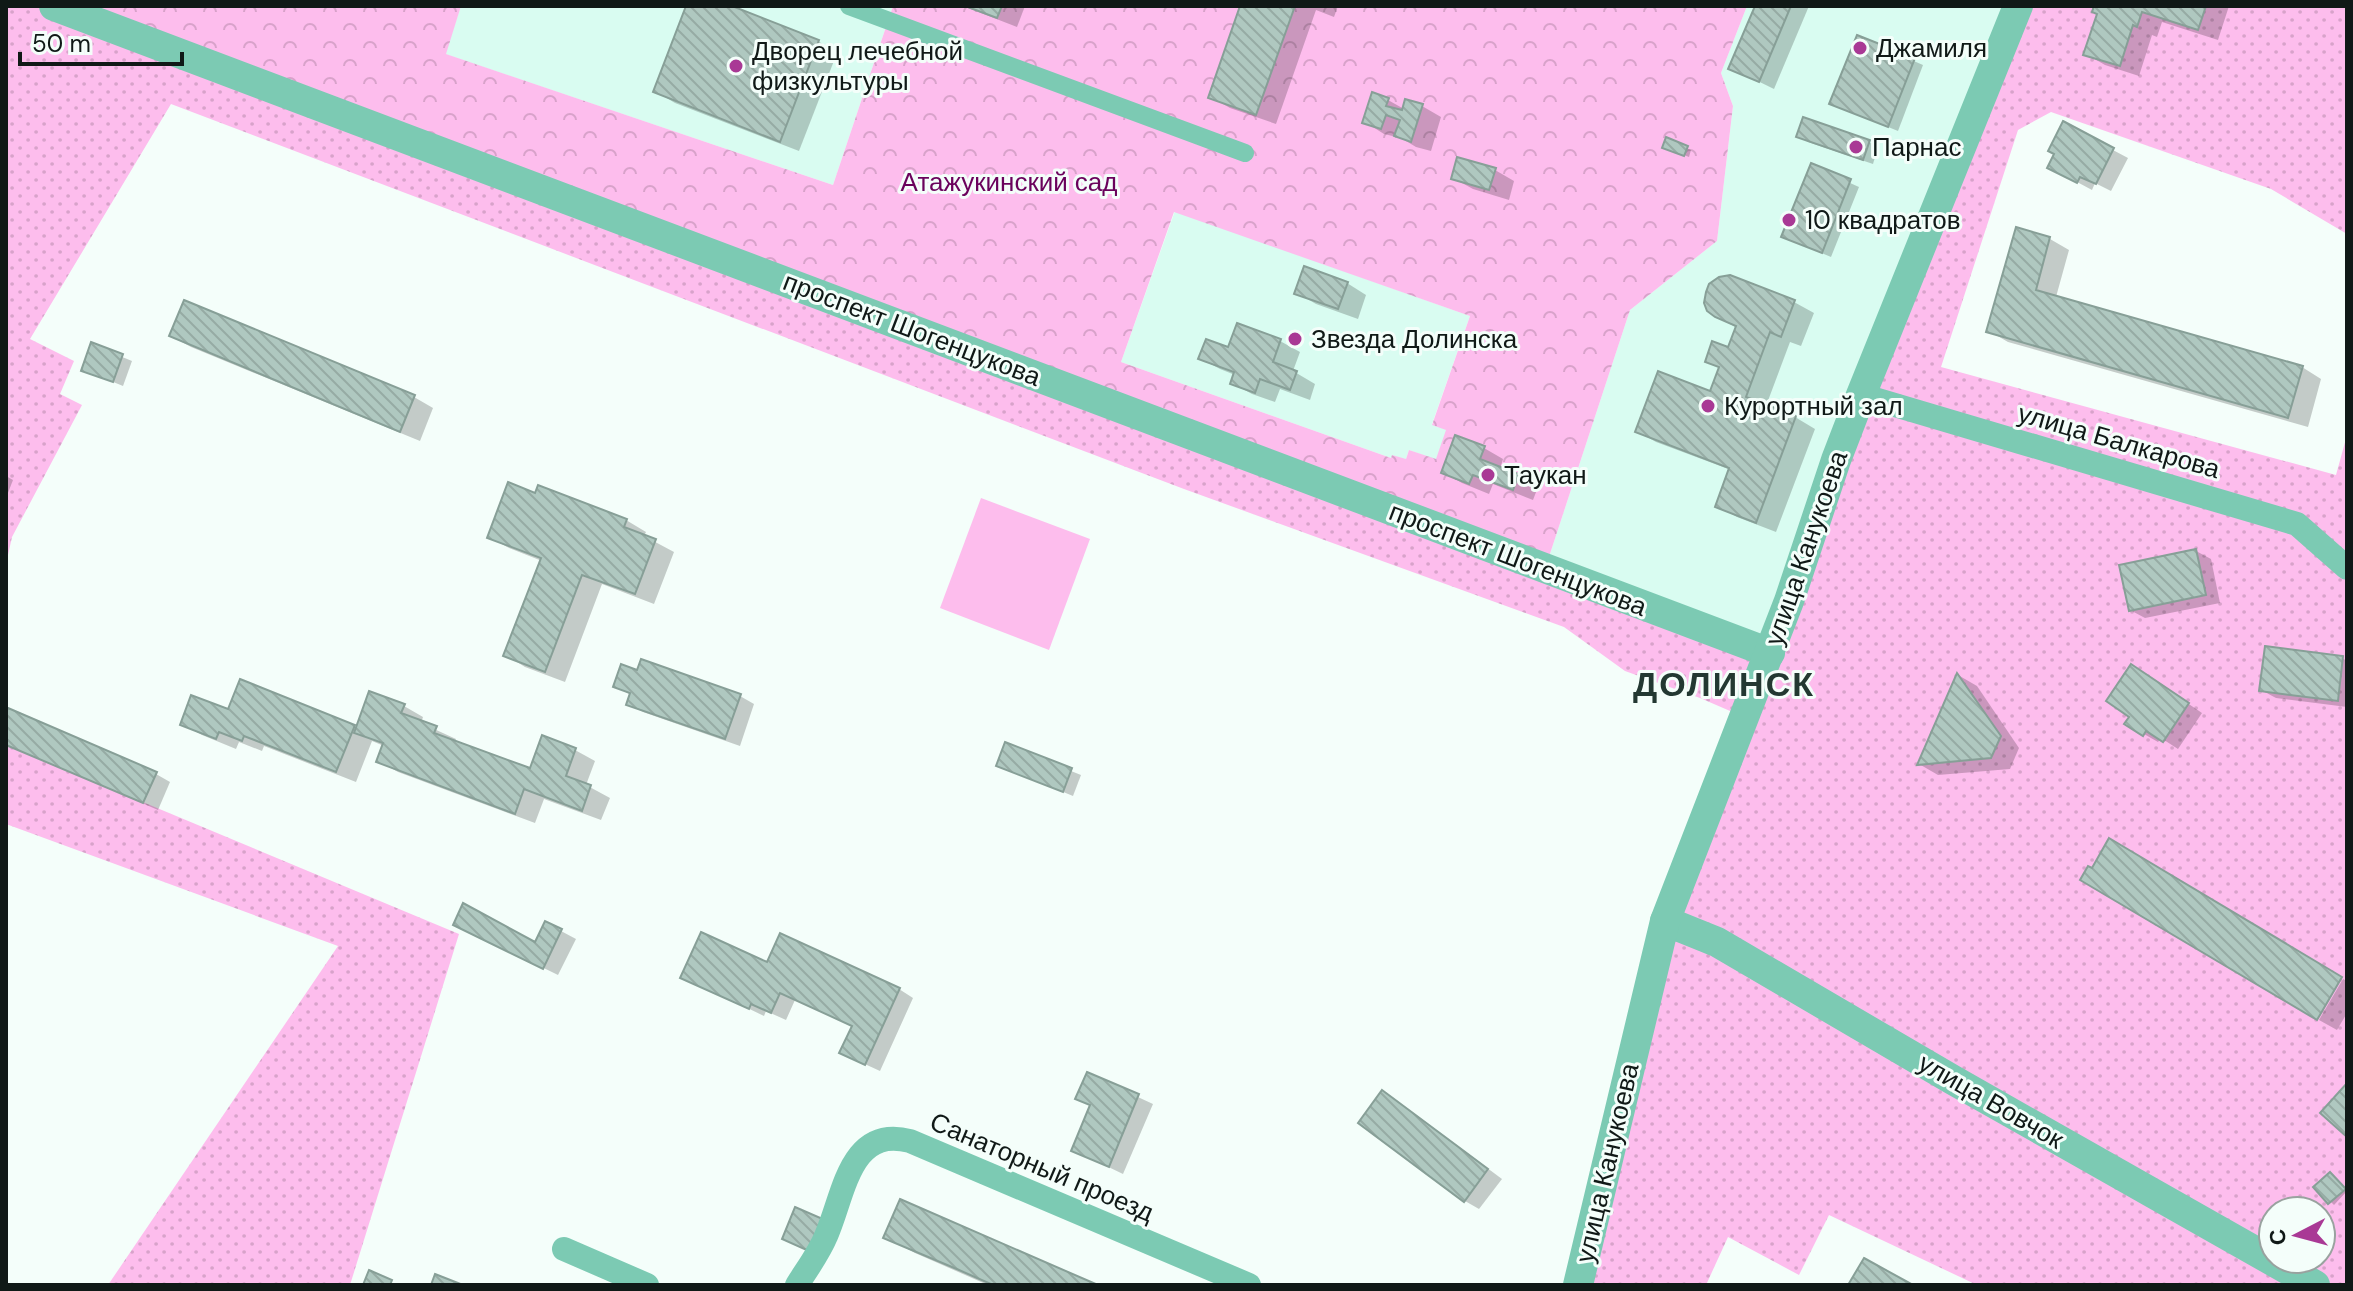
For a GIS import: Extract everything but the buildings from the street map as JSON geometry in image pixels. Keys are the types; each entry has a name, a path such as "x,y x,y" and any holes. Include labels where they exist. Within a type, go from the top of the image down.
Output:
{"street":[{"name":"проспект Шогенцукова","path":"54,6 1770,653"},
{"path":"849,6 1245,153"},
{"name":"улица Канукоева","path":"1578,1285 1665,921 1770,653 1861,395 2018,6"},
{"name":"улица Балкарова","path":"1861,395 2297,524 2347,568"},
{"name":"улица Вовчок","path":"1665,921 1717,942 2315,1285"},
{"name":"Санаторный проезд","path":"797,1285 826,1236 846,1181 862,1152 877,1141 896,1138 910,1141 1249,1285"},
{"path":"564,1249 647,1285"}],"shaded area":[{"path":"461,6 893,6 833,185 445,54"},
{"path":"1747,6 2018,6 1770,653 1545,569 1630,310 1717,241 1733,106 1721,73"},
{"name":"Звезда Долинска","path":"1175,211 1470,316 1432,424 1447,430 1436,460 1409,450 1406,459 1391,458 1121,362"}],"green space":[{"path":"6,6 54,6 1769,653 2018,6 2347,6 2347,234 2271,189 2051,112 2018,130 1941,367 2336,475 2347,435 2347,1285 1977,1285 1829,1215 1799,1275 1728,1237 1706,1285 1578,1285 1611,1144 1744,717 1625,671 1564,627 1184,489 171,104 30,339 74,361 60,394 82,405 12,537 6,564"},
{"name":"Атажукинский сад","path":"54,6 461,6 446,54 833,185 893,6 1747,6 1721,73 1733,106 1717,241 1630,310 1545,569","holes":["1174,212 1470,316 1432,425 1446,430 1436,459 1409,450 1406,459 1392,455 1391,458 1121,362"]},
{"path":"981,498 1090,539 1049,650 940,608"},
{"path":"6,745 459,934 350,1285 108,1285 338,946 6,824"}],"place":[{"name":"Джамиля","path":"1860,48"},
{"name":"Дворец лечебной физкультуры","path":"736,66"},
{"name":"Парнас","path":"1856,147"},
{"name":"10 квадратов","path":"1789,220"},
{"name":"Звезда Долинска","path":"1295,339"},
{"name":"Курортный зал","path":"1708,406"},
{"name":"Таукан","path":"1488,475"}],"district":[{"name":"ДОЛИНСК","path":"1724,684"}]}
